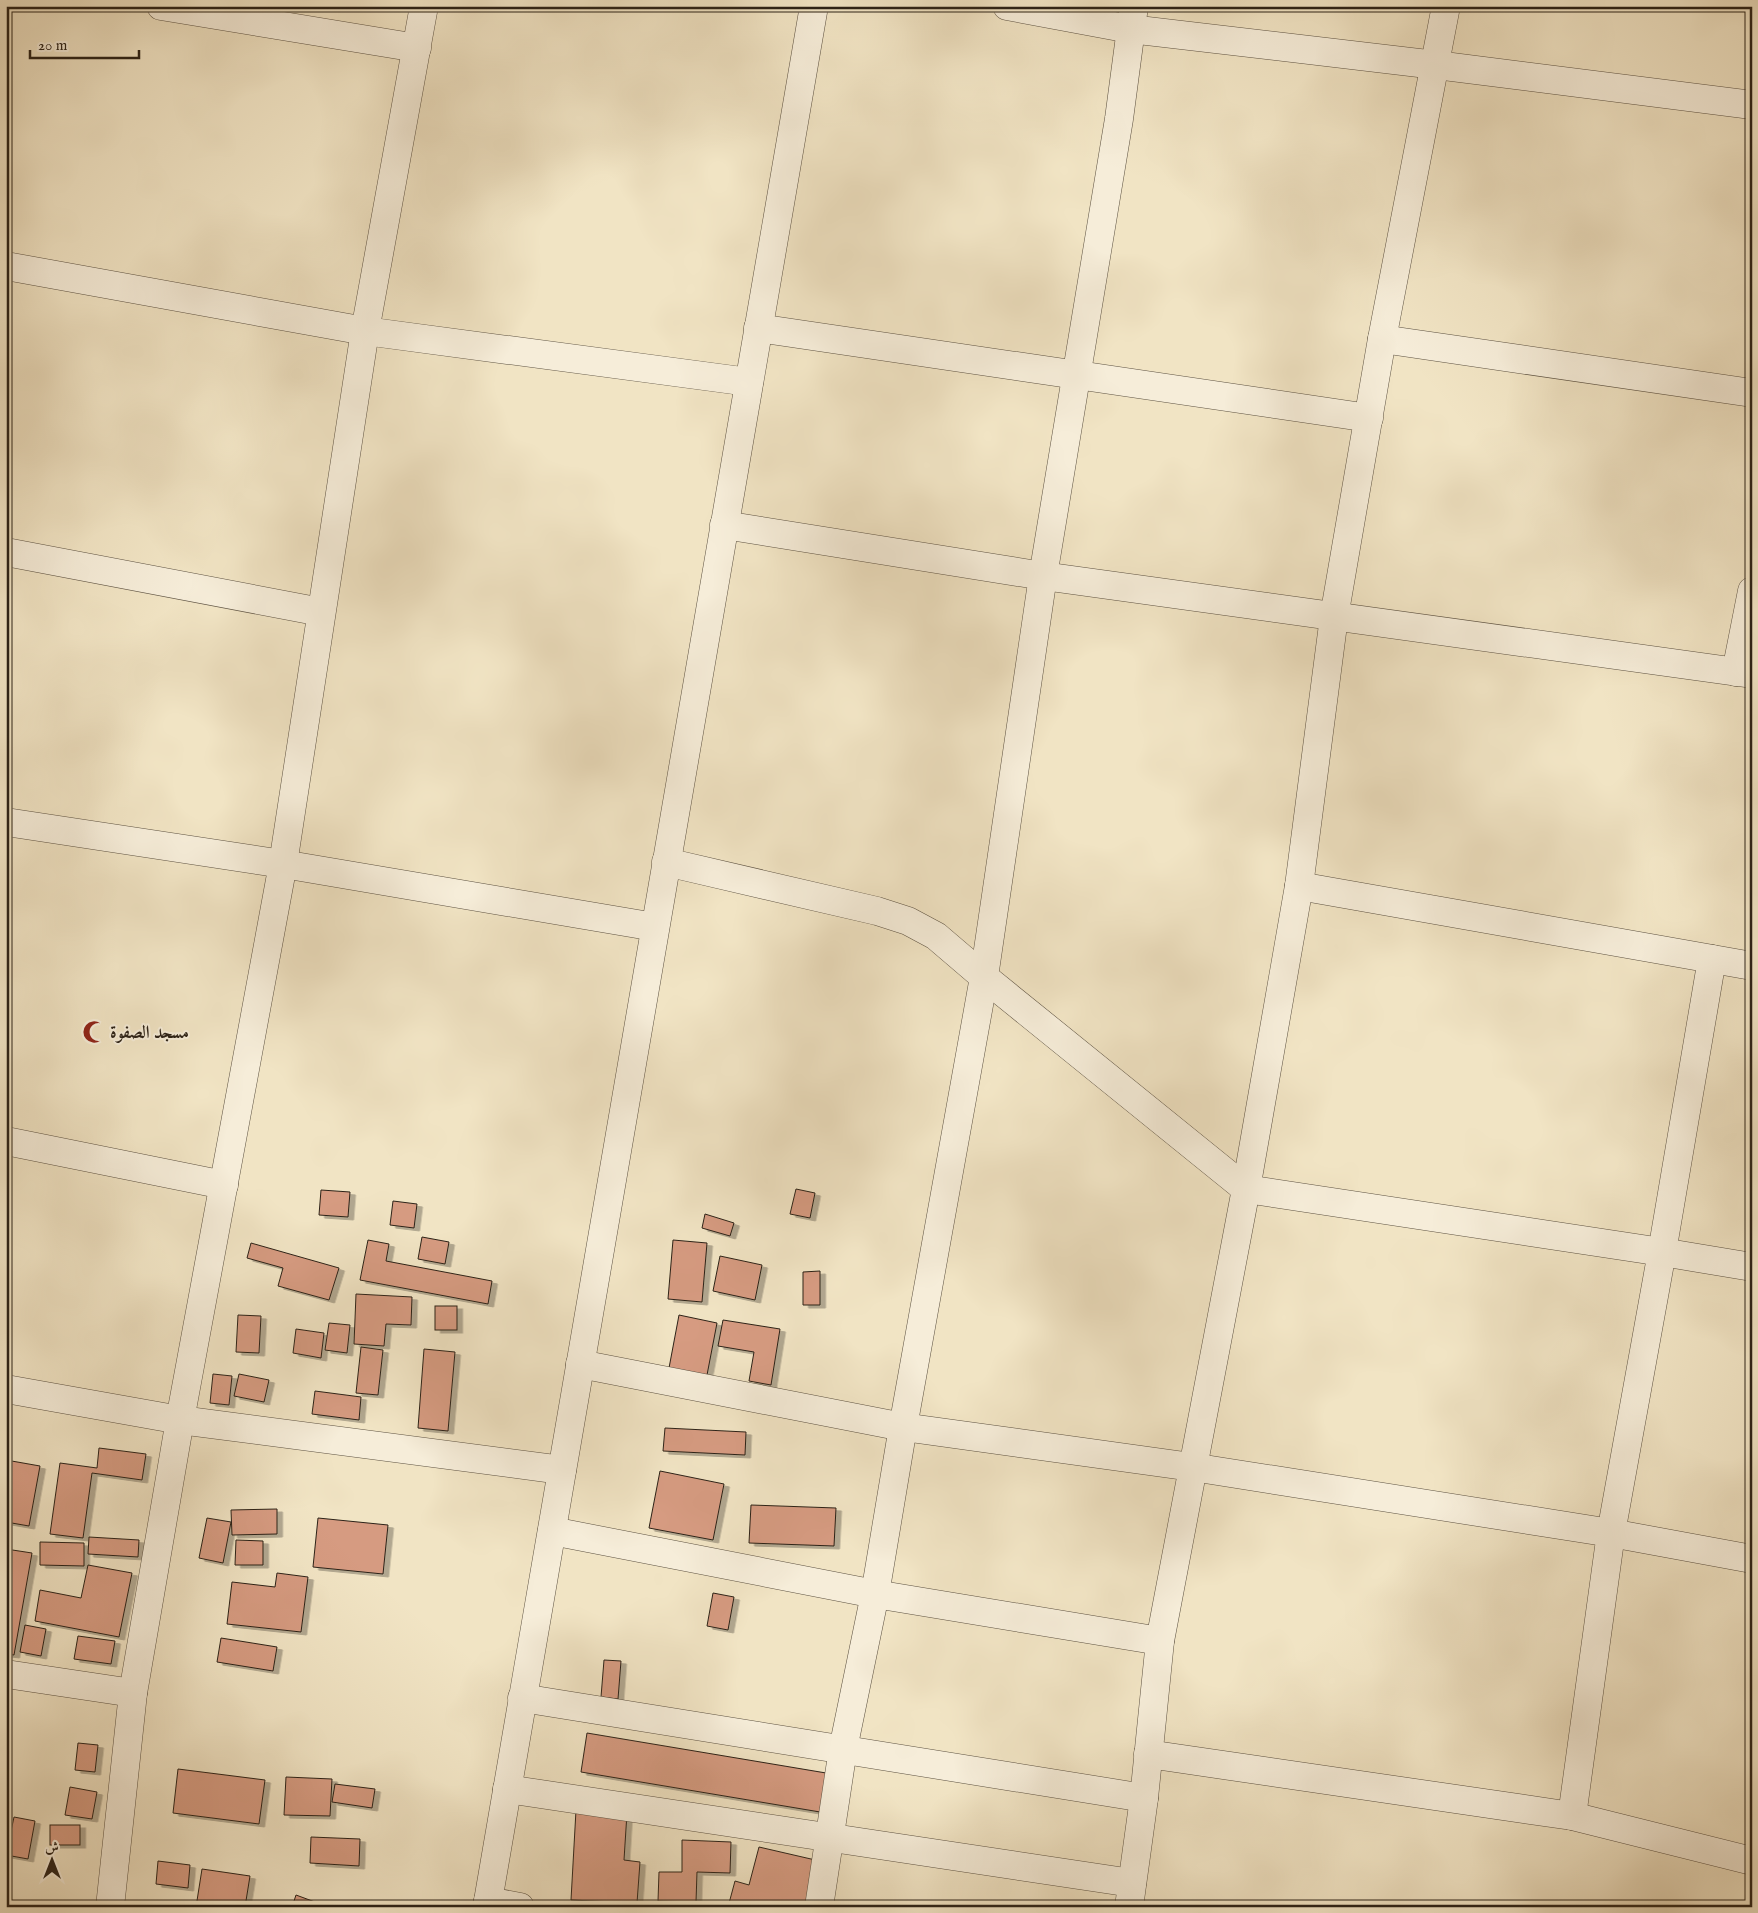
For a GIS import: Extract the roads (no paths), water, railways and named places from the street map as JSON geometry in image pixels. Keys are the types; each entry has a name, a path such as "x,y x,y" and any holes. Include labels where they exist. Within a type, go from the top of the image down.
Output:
{"street":[{"path":"161,6 417,48"},
{"path":"110,1907 134,1693 180,1420 283,864 365,331 424,6"},
{"path":"520,1907 488,1904 814,6"},
{"path":"1008,6 1132,18 1436,65 1752,106"},
{"path":"507,1789 830,1838 1131,1895 1144,1798 1160,1641 1246,1188 1299,886 1334,617 1382,338 1446,6"},
{"path":"819,1907 843,1749 875,1594 984,977 1043,576 1078,376 1119,119 1132,18"},
{"path":"6,266 365,331 749,382"},
{"path":"758,328 1369,418"},
{"path":"1382,338 1752,393"},
{"path":"724,525 1043,576 1744,673 1752,591"},
{"path":"6,552 321,612"},
{"path":"6,822 283,864 655,927"},
{"path":"666,862 877,911 908,921 936,936 984,977 1246,1188 1752,1267"},
{"path":"1299,886 1752,966"},
{"path":"1572,1816 1611,1533 1662,1252 1712,959"},
{"path":"6,1141 224,1185"},
{"path":"580,1364 903,1427 1192,1467 1611,1533 1752,1560"},
{"path":"6,1389 180,1420 562,1470"},
{"path":"552,1531 875,1594 1160,1641"},
{"path":"6,1674 134,1693"},
{"path":"522,1698 1144,1798"},
{"path":"1148,1754 1572,1816 1752,1861"}],"place":[{"name":"مسجد الصفوة","path":"94,1032"}]}
